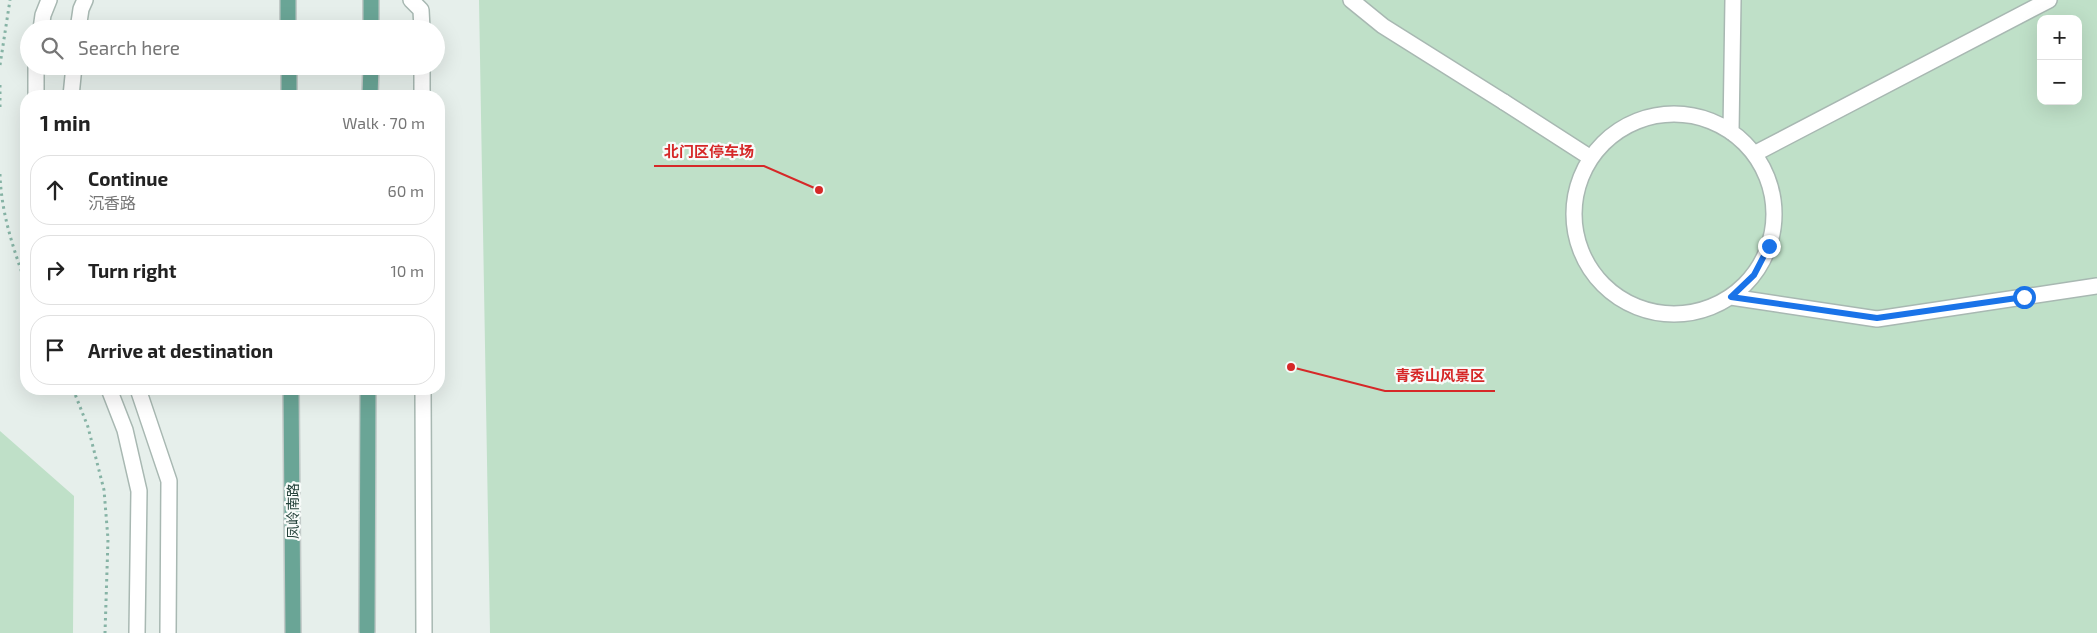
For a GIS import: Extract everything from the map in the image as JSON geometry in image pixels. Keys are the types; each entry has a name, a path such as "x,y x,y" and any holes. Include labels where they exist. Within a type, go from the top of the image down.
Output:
{"main road":[{"path":"288,0 288,20"},
{"path":"371,0 371,20"},
{"path":"289,75 289,90"},
{"path":"370,75 370,90"},
{"name":"凤岭南路","path":"291,395 293,633"},
{"path":"367,631 368,395"}],"street":[{"path":"42,20 50,0"},
{"path":"79,20 85,0"},
{"path":"411,0 422,10 422,20"},
{"path":"1351,0 1383,26 1591,158"},
{"path":"1731,132 1734,0"},
{"path":"1754,154 2049,0"},
{"path":"36,75 36,90"},
{"path":"72,90 73,75"},
{"path":"422,75 422,90"},
{"path":"1672,114 1703,118 1731,132 1754,154 1769,182 1772,198 1774,214 1769,246 1754,275 1731,297 1704,310 1673,315 1658,313 1643,310 1616,296 1594,275 1580,248 1574,218 1578,187 1591,158 1613,135 1640,119 1672,114"},
{"path":"1731,297 1877,318 2097,286"},
{"path":"111,395 125,430 138,491 137,633"},
{"path":"140,395 169,481 168,633"},
{"path":"423,395 424,633"}],"path":[{"path":"0,65 10,0"},
{"path":"0,85 0,110"},
{"path":"0,174 0,186 9,237 20,267"},
{"path":"75,395 88,427 104,490 108,539 105,633"}],"green space":[{"path":"479,0 2097,0 2097,633 490,633"},
{"path":"0,431 74,496 73,633 0,633"}],"place":[{"name":"北门区停车场","path":"819,190"},
{"name":"青秀山风景区","path":"1291,367"}],"route":[{"path":"1769,246 1754,275 1731,297 1877,318 2024,297"}]}
